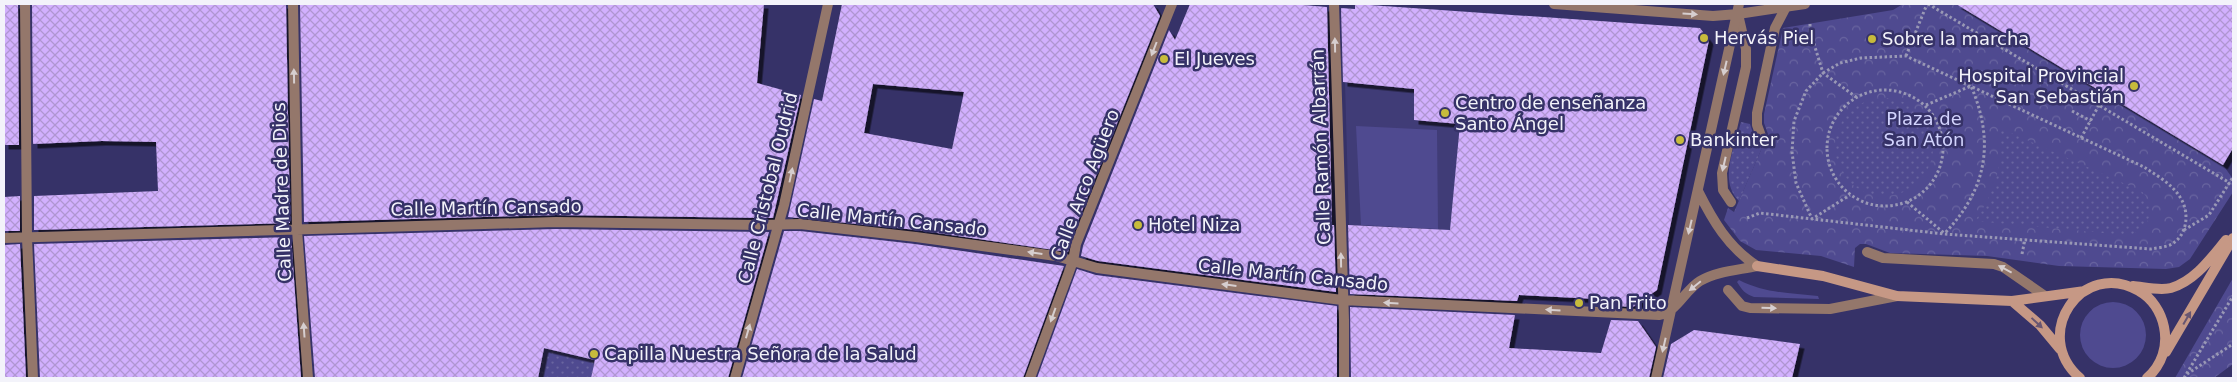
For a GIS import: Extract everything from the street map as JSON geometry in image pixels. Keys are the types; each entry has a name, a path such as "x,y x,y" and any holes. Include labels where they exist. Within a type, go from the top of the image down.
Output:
{"street":[{"path":"25,4 27,238 33,378"},
{"name":"Calle Madre de Dios","path":"293,4 297,230 308,378"},
{"name":"Calle Cristobal Oudrid","path":"735,378 778,225 828,4"},
{"name":"Calle Arco Agüero","path":"1030,378 1073,261 1076,244 1172,4"},
{"name":"Calle Ramón Albarrán","path":"1334,4 1344,378"},
{"path":"1554,4 1713,16 1738,9 1786,7 1805,4"},
{"path":"1762,136 1757,125 1757,113 1775,28 1786,7"},
{"path":"1656,378 1738,9"},
{"path":"1731,202 1723,190 1722,172 1747,58 1738,9"},
{"path":"1698,191 1719,228 1739,254 1757,266"},
{"name":"Calle Martín Cansado","path":"4,238 556,222 800,224 916,236 1056,256 1097,268 1342,300 1659,315 1670,311"},
{"path":"1670,311 1700,281 1724,273 1757,266 1823,276 1897,296 2012,301 2085,291 2109,283 2170,288 2187,281 2208,263 2233,231"},
{"path":"2152,376 2233,238"},
{"path":"1867,252 1883,258 1994,264 2003,267 2045,296"},
{"path":"2130,286 2145,294 2156,306 2163,319 2166,334 2162,360"},
{"path":"1728,290 1742,306 1770,308 1830,309 1897,296"},
{"path":"2060,349 2060,332 2065,313 2076,298 2085,291"},
{"path":"2012,301 2040,325 2060,349 2072,372 2080,378"}],"path":[{"path":"1906,56 1927,4 2230,183"},
{"path":"1810,22 1810,31 1822,73 1856,97"},
{"path":"1812,219 1796,183 1792,152 1794,122 1806,91 1822,73 1840,63 1861,58 1906,56 2144,167 2163,180 2180,196 2187,212 2184,230"},
{"path":"1926,105 1971,86"},
{"path":"1944,234 1958,219 1971,199 1981,176 1986,148 1977,101 1971,86"},
{"path":"1892,89 1910,94 1926,105 1937,120 1943,138 1943,158 1937,177 1924,192 1907,202 1888,207 1868,204 1850,195 1836,181 1828,163 1826,143 1831,124 1841,108 1856,97 1874,90 1892,89"},
{"path":"2081,138 2099,106"},
{"path":"2072,111 2090,121"},
{"path":"1760,213 1944,234 2151,249 2171,245 2184,230 2209,215 2233,177"},
{"path":"1812,219 1850,195"},
{"path":"1907,202 1944,234"},
{"path":"2184,378 2233,296"},
{"path":"2186,374 2233,344"}],"shaded area":[{"name":"Centro de enseñanza Santo Ángel","path":"1355,4 1563,18 1540,130 1458,234 1435,231 1435,229 1349,225 1345,83 1356,83"}],"green space":[{"name":"Plaza de San Atón","path":"1903,4 1956,4 2223,165 2233,179 2233,192 2190,259 2179,267 2166,269 2059,266 1987,256 1890,253 1866,244 1860,244 1855,248 1854,267 1821,256 1756,250 1740,241 1724,220 1728,208 1734,212 1768,134 1764,123 1764,114 1783,28 1893,10"},
{"path":"1884,98 1903,102 1919,112 1929,128 1933,147 1929,166 1919,182 1903,192 1884,196 1865,192 1849,182 1839,166 1835,147 1839,128 1849,112 1865,102"},
{"path":"1741,122 1750,124 1755,139 1762,148 1739,201 1733,193 1729,174 1732,152"},
{"path":"1356,126 1437,130 1438,229 1361,225"},
{"path":"2000,128 2141,191 2149,204 2149,218 2146,225 2141,230 2126,235 1975,221 1988,199 1996,177 2001,153"},
{"path":"2233,278 2233,364 2214,378 2175,378"},
{"path":"1739,280 1758,288 1818,296 1819,299 1754,297 1748,295 1742,289 1737,282"},
{"path":"2113,302 2126,305 2136,312 2143,322 2146,335 2143,348 2136,358 2126,365 2113,368 2100,365 2090,358 2083,348 2080,335 2083,322 2090,312 2100,305"},
{"path":"544,348 595,360 591,378 538,378"}],"building":[{"path":"4,4 18,4 19,145 4,145"},
{"path":"32,4 286,4 290,223 34,230 34,196 158,191 156,142 102,141 33,144"},
{"path":"300,4 764,4 757,83 801,95 773,218 556,215 304,222"},
{"path":"842,4 1153,4 1160,16 1070,241 1068,252 917,230 788,217 814,99 822,101","holes":["873,84 964,92 952,149 864,133"]},
{"path":"1190,4 1292,4 1327,7 1332,225 1334,225 1336,292 1098,261 1081,256 1083,246 1169,30 1175,40"},
{"path":"1355,4 1700,28 1709,40 1657,290 1633,307 1615,306 1616,300 1519,295 1517,301 1350,294 1348,225 1450,230 1460,124 1414,120 1414,89 1343,82 1341,8 1355,9"},
{"name":"Hospital Provincial San Sebastián","path":"1956,4 2233,4 2233,148 2223,165"},
{"path":"20,196 20,231 4,231 4,197"},
{"path":"556,229 769,232 728,378 591,378 595,360 544,348 538,378 315,378 304,236"},
{"path":"784,231 800,231 915,244 1064,266 1023,378 742,378"},
{"path":"291,237 301,378 40,378 34,244"},
{"path":"20,244 26,378 4,378 4,245"},
{"path":"1077,269 1096,275 1337,306 1337,378 1037,378"},
{"path":"1350,307 1515,315 1509,348 1601,353 1611,320 1638,321 1656,347 1649,378 1351,378"},
{"path":"1694,330 1800,344 1792,378 1663,378 1671,344"}],"place":[{"name":"Hervás Piel","path":"1704,38"},
{"name":"Sobre la marcha","path":"1872,39"},
{"name":"El Jueves","path":"1164,59"},
{"name":"Hospital Provincial San Sebastián","path":"2134,86"},
{"name":"Centro de enseñanza Santo Ángel","path":"1445,113"},
{"name":"Bankinter","path":"1680,140"},
{"name":"Hotel Niza","path":"1138,225"},
{"name":"Pan Frito","path":"1579,303"},
{"name":"Capilla Nuestra Señora de la Salud","path":"594,354"}]}
